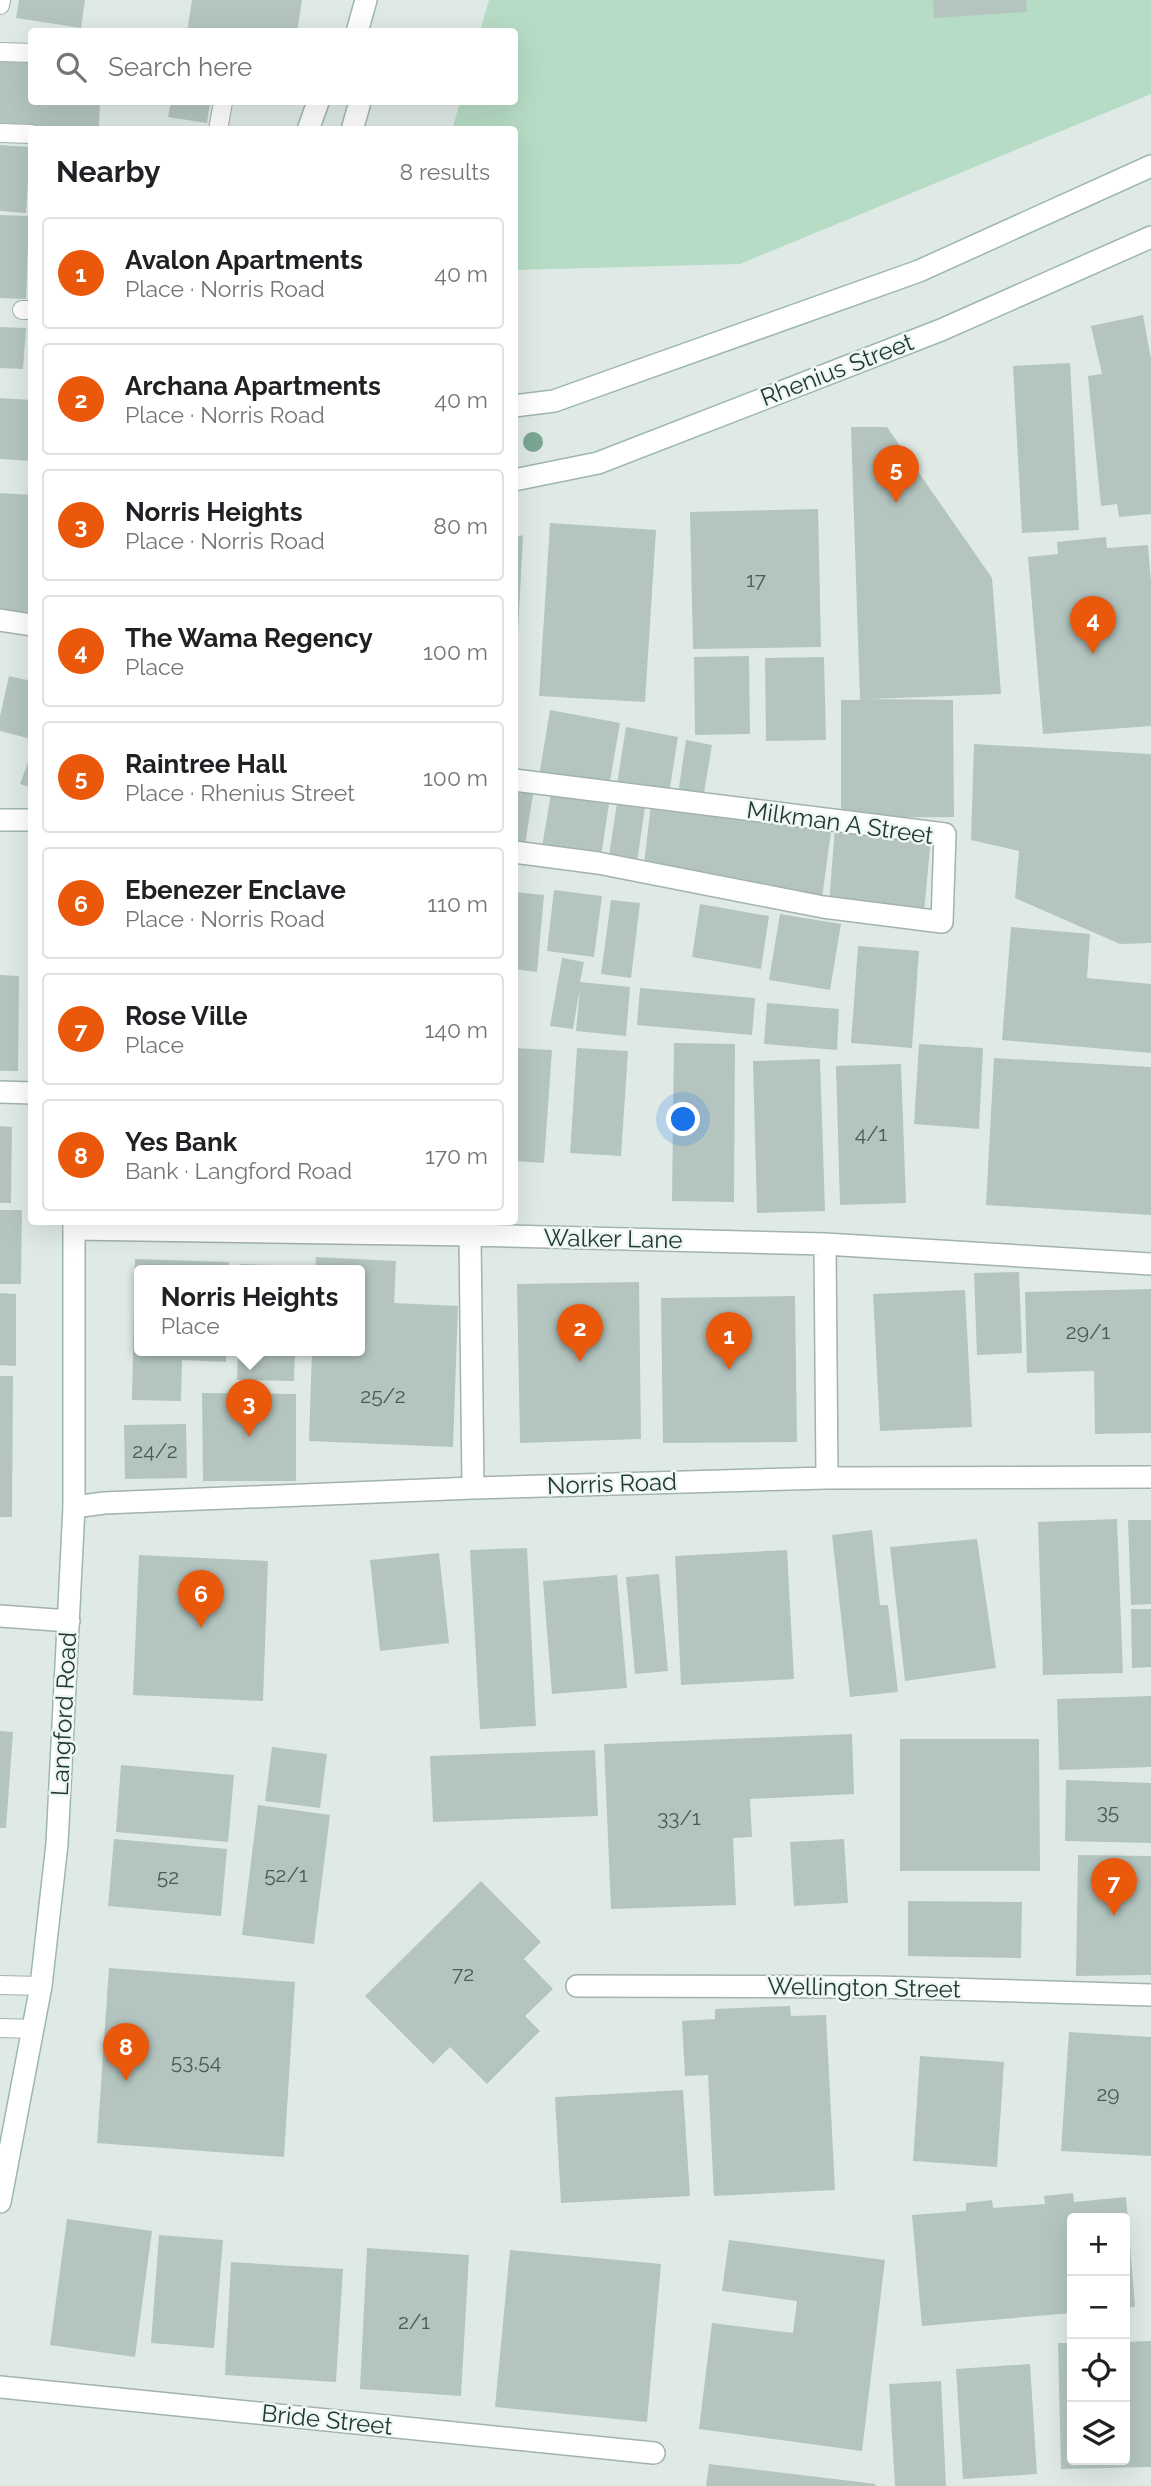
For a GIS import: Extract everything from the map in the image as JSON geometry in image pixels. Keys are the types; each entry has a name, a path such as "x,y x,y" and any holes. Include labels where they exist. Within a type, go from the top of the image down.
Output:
{"street":[{"path":"358,28 366,0"},
{"path":"309,126 317,105"},
{"path":"353,126 359,105"},
{"path":"518,406 554,401 919,271 1151,166"},
{"name":"Rhenius Street","path":"518,479 598,463 941,330 1151,237"},
{"path":"0,621 28,624"},
{"name":"Milkman A Street","path":"518,781 945,834 942,922 823,907 598,863 518,853"},
{"path":"0,820 28,820"},
{"path":"0,1092 28,1093"},
{"name":"Walker Lane","path":"74,1225 825,1244 1151,1264"},
{"name":"Langford Road","path":"0,2202 41,1986 57,1844 74,1507 74,1225"},
{"path":"470,1235 473,1488"},
{"path":"825,1244 827,1478"},
{"name":"Norris Road","path":"74,1507 104,1503 473,1488 827,1478 1151,1477"},
{"path":"0,1616 69,1621"},
{"name":"Wellington Street","path":"577,1986 877,1987 1151,1995"},
{"name":"Bride Street","path":"0,2387 654,2453"}],"lane":[{"path":"0,5 1,0"},
{"path":"0,51 28,53"},
{"path":"219,126 222,105"},
{"path":"0,134 28,134"},
{"path":"0,1985 41,1986"},
{"path":"0,2028 34,2029"}],"green space":[{"path":"489,0 1151,0 1151,94 740,264 518,270 518,126 453,126 459,105 518,105 518,28 481,28"}],"building":[{"path":"19,0 85,0 81,28 16,18"},
{"path":"192,0 302,0 298,28 188,28"},
{"path":"933,0 1026,0 1027,12 934,18"},
{"path":"0,60 28,62 28,105 100,105 99,126 0,127"},
{"path":"170,105 210,105 207,123 168,117"},
{"path":"0,145 28,147 26,213 0,211"},
{"path":"0,215 28,216 26,299 0,298"},
{"path":"1143,315 1151,359 1151,514 1119,517 1117,504 1101,506 1088,376 1102,374 1091,326"},
{"path":"0,327 26,328 23,369 0,368"},
{"path":"1070,363 1079,530 1022,533 1013,366"},
{"path":"0,398 28,400 28,461 0,459"},
{"path":"851,427 887,427 992,578 1001,694 869,699 953,700 954,817 841,818 841,700 860,700"},
{"path":"0,493 28,495 28,614 0,611"},
{"path":"818,509 821,647 693,649 690,512"},
{"path":"550,523 656,530 645,702 539,696"},
{"path":"523,535 518,632 518,537"},
{"path":"1106,537 1107,548 1148,545 1151,582 1151,726 1043,734 1028,557 1058,554 1057,542"},
{"path":"749,656 750,734 695,735 694,657"},
{"path":"824,657 826,740 766,741 765,658"},
{"path":"9,676 28,680 28,738 0,731 0,716"},
{"path":"550,710 620,723 609,787 539,776"},
{"path":"626,727 678,737 669,794 617,784"},
{"path":"686,740 712,745 703,799 678,794"},
{"path":"974,744 1151,754 1151,943 1120,944 1015,898 1019,851 971,840"},
{"path":"28,763 28,787 20,784"},
{"path":"518,785 534,788 525,845 518,844"},
{"path":"552,787 610,797 601,857 542,847"},
{"path":"617,803 645,807 637,862 609,856"},
{"path":"651,804 831,832 822,898 774,890 723,877 644,865"},
{"path":"835,827 931,837 924,913 829,904"},
{"path":"554,890 602,896 594,957 547,951"},
{"path":"518,892 544,895 537,972 518,970"},
{"path":"611,900 640,903 631,978 601,974"},
{"path":"700,904 769,916 761,969 692,957"},
{"path":"780,914 841,924 830,990 769,980"},
{"path":"1011,927 1090,934 1087,978 1151,984 1151,1053 1002,1040"},
{"path":"858,946 919,951 912,1048 851,1043"},
{"path":"562,958 584,962 580,982 630,987 626,1036 576,1031 580,988 573,1029 550,1026"},
{"path":"0,975 19,976 18,1071 0,1071"},
{"path":"640,988 755,998 752,1035 637,1025"},
{"path":"767,1003 839,1009 837,1050 764,1044"},
{"path":"674,1043 735,1044 734,1202 672,1201"},
{"path":"919,1044 983,1048 979,1129 914,1124"},
{"path":"518,1048 552,1050 544,1163 518,1161"},
{"path":"577,1048 628,1051 621,1156 570,1153"},
{"path":"994,1058 1151,1067 1151,1215 986,1205"},
{"path":"820,1059 825,1211 757,1213 753,1061"},
{"path":"901,1064 906,1203 840,1205 836,1066"},
{"path":"0,1126 12,1127 11,1203 0,1203"},
{"path":"0,1210 22,1210 21,1284 0,1284"},
{"path":"316,1257 396,1261 394,1303 458,1306 453,1447 309,1441 312,1356 365,1356 365,1265 315,1265"},
{"path":"135,1259 229,1262 229,1265 135,1265"},
{"path":"1019,1272 1022,1353 977,1355 974,1273"},
{"path":"639,1282 641,1439 520,1443 517,1284"},
{"path":"1151,1289 1151,1433 1095,1434 1094,1371 1027,1373 1025,1292"},
{"path":"965,1290 972,1427 880,1431 873,1294"},
{"path":"0,1293 16,1294 16,1366 0,1365"},
{"path":"795,1296 797,1442 663,1443 661,1298"},
{"path":"134,1306 134,1356 226,1356 226,1362 182,1360 181,1401 132,1400"},
{"path":"238,1356 295,1356 294,1381 237,1380"},
{"path":"0,1376 13,1376 12,1517 0,1517"},
{"path":"202,1393 296,1394 296,1481 203,1481"},
{"path":"186,1424 187,1478 125,1479 124,1425"},
{"path":"1117,1519 1123,1673 1043,1675 1038,1522"},
{"path":"1128,1520 1151,1520 1151,1604 1131,1605"},
{"path":"872,1530 880,1605 888,1605 898,1692 850,1697 832,1535"},
{"path":"977,1539 996,1668 905,1681 890,1547"},
{"path":"527,1548 536,1726 480,1729 470,1550"},
{"path":"787,1550 794,1679 681,1685 675,1556"},
{"path":"439,1553 449,1643 380,1651 370,1560"},
{"path":"139,1555 268,1561 263,1701 133,1695"},
{"path":"659,1574 668,1671 635,1674 626,1577"},
{"path":"617,1575 627,1688 552,1694 543,1581"},
{"path":"1131,1609 1151,1609 1151,1667 1132,1668"},
{"path":"1151,1696 1151,1767 1059,1770 1057,1699"},
{"path":"0,1731 13,1732 6,1828 0,1828"},
{"path":"852,1734 854,1794 750,1799 752,1837 733,1838 736,1905 611,1909 604,1744"},
{"path":"900,1739 1039,1739 1040,1871 900,1871"},
{"path":"272,1747 327,1754 320,1808 265,1801"},
{"path":"595,1750 598,1816 433,1822 430,1756"},
{"path":"121,1765 234,1775 228,1842 116,1832"},
{"path":"1066,1780 1151,1783 1151,1843 1065,1841"},
{"path":"258,1805 330,1815 314,1944 242,1935"},
{"path":"114,1839 227,1849 221,1916 108,1906"},
{"path":"844,1839 848,1903 794,1906 790,1842"},
{"path":"1078,1855 1151,1856 1151,1975 1076,1976"},
{"path":"481,1881 541,1942 524,1959 553,1989 525,2016 540,2031 487,2084 450,2047 433,2064 365,1996"},
{"path":"908,1901 1022,1902 1021,1958 908,1956"},
{"path":"109,1968 295,1982 284,2157 97,2143"},
{"path":"790,2006 791,2016 826,2015 835,2190 714,2196 708,2075 685,2076 682,2021 715,2019 715,2009"},
{"path":"1069,2032 1151,2037 1151,2156 1061,2151"},
{"path":"920,2056 1004,2062 997,2167 913,2161"},
{"path":"683,2090 690,2196 561,2203 555,2097"},
{"path":"1073,2193 1074,2202 1126,2197 1127,2213 1067,2213 1067,2313 922,2326 912,2215 966,2211 966,2203 992,2200 993,2208 1045,2204 1044,2196"},
{"path":"67,2219 152,2231 135,2357 50,2345"},
{"path":"159,2235 223,2240 214,2348 151,2343"},
{"path":"729,2240 885,2260 862,2451 699,2429 712,2323 793,2333 797,2301 722,2291"},
{"path":"1130,2246 1135,2307 1130,2308"},
{"path":"367,2248 469,2255 461,2396 360,2389"},
{"path":"510,2250 661,2264 647,2422 495,2407"},
{"path":"231,2262 343,2269 336,2382 225,2375"},
{"path":"1151,2341 1151,2467 1061,2469 1058,2343 1067,2343 1067,2465 1130,2465 1130,2342"},
{"path":"1030,2364 1037,2474 963,2479 956,2369"},
{"path":"941,2381 946,2486 895,2486 889,2384"},
{"path":"709,2464 876,2484 706,2486"}],"place":[{"name":"Raintree Hall","path":"896,503"},
{"name":"The Wama Regency","path":"1093,654"},
{"name":"Archana Apartments","path":"580,1362"},
{"name":"Avalon Apartments","path":"729,1370"},
{"name":"Norris Heights","path":"249,1437"},
{"name":"Ebenezer Enclave","path":"201,1628"},
{"name":"Rose Ville","path":"1114,1916"},
{"name":"Yes Bank","path":"126,2081"}]}
